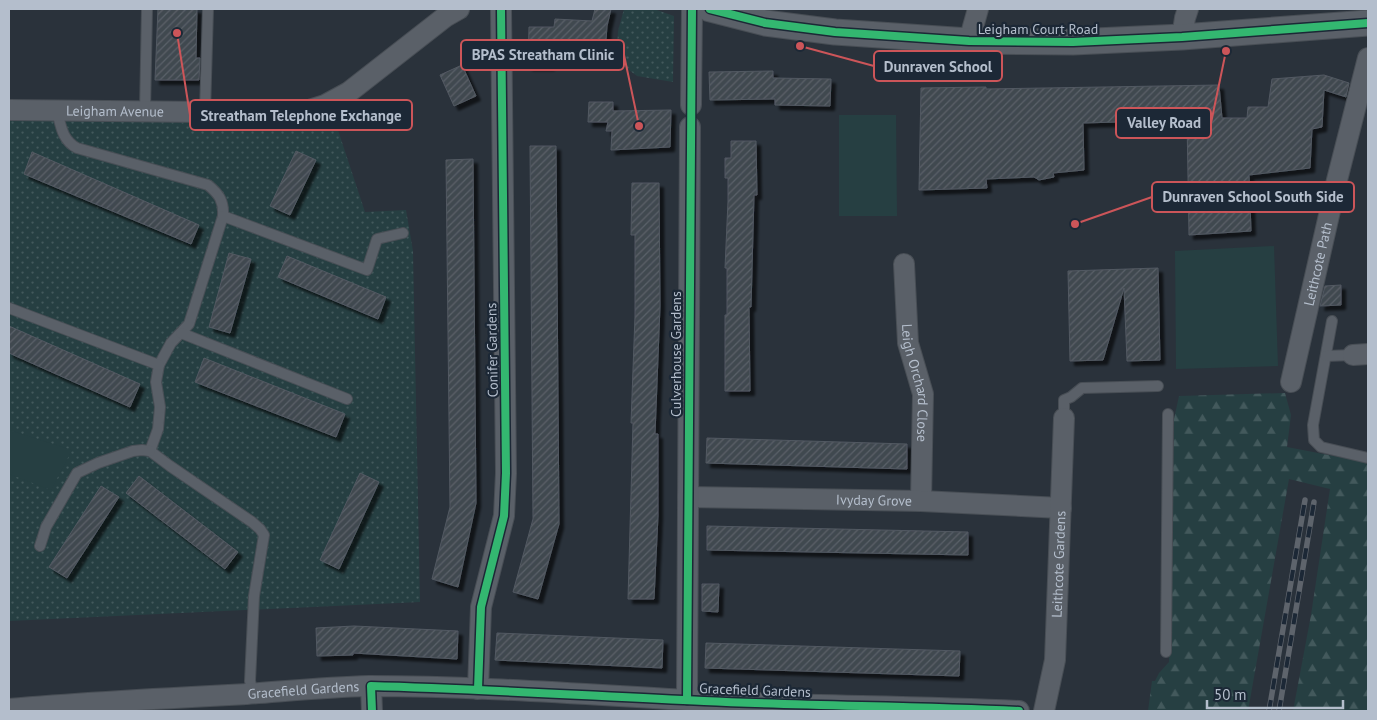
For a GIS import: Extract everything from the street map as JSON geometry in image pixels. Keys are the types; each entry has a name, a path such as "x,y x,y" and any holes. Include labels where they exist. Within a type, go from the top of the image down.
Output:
{"street":[{"name":"Leigham Avenue","path":"9,110 306,111 325,105 348,92 445,17 459,9"},
{"name":"Conifer Gardens","path":"478,689 482,607 504,516 506,473 501,9"},
{"path":"690,105 692,9"},
{"name":"Leigham Court Road","path":"710,9 765,23 835,32 969,41 1073,42 1182,37 1368,23"},
{"path":"969,41 978,9"},
{"path":"1182,37 1188,9"},
{"name":"Leithcote Path","path":"1291,382 1337,180 1368,58"},
{"name":"Culverhouse Gardens","path":"687,700 690,127"},
{"name":"Leigh Orchard Close","path":"904,264 908,343 923,394 921,502"},
{"name":"Leithcote Gardens","path":"1044,711 1054,660 1064,418"},
{"name":"Ivyday Grove","path":"688,497 921,502 1061,508"},
{"name":"Gracefield Gardens","path":"9,709 71,703 371,686 478,689 687,700 1019,711"},
{"path":"371,686 372,711"}],"lane":[{"path":"145,111 147,9"},
{"path":"205,112 208,9"},
{"path":"57,111 64,135 70,144 77,148 208,185 216,191 221,199 223,216 189,324 171,343 159,365 156,382 160,406 158,429 150,451"},
{"path":"223,216 367,270 378,239 403,233"},
{"path":"9,308 159,365"},
{"path":"1332,321 1313,425 1314,440 1321,447 1368,458"},
{"path":"181,333 347,399"},
{"path":"1326,356 1361,354"},
{"path":"1064,418 1064,400 1072,397 1082,388 1158,386"},
{"path":"1166,652 1168,414"},
{"path":"40,546 46,527 77,473 98,463 133,451 150,451 252,522 264,535 254,596 250,681 253,693"}],"green space":[{"path":"624,9 654,9 674,16 673,82 637,76 621,64 617,52 618,31"},
{"path":"839,115 896,115 897,216 839,216"},
{"path":"334,118 365,212 406,210 413,251 420,602 9,621 10,121"},
{"path":"1274,246 1278,366 1176,369 1175,251"},
{"path":"1285,393 1291,415 1287,447 1365,462 1368,466 1368,711 1293,711 1311,615 1330,489 1289,479 1248,711 1148,711 1152,681 1155,681 1159,673 1169,662 1174,419 1179,396"},
{"path":"9,430 72,450 51,490 9,474"}],"building":[{"path":"158,9 197,9 196,58 200,58 199,80 155,80"},
{"path":"595,9 611,9 607,26 605,54 589,54 590,46 550,43 550,66 528,66 529,27 554,27 555,19 592,21"},
{"path":"462,65 476,96 454,106 440,75"},
{"path":"773,71 773,78 831,79 830,106 775,105 775,99 710,100 709,72"},
{"path":"1324,75 1349,83 1346,97 1324,90 1322,127 1312,129 1310,168 1249,175 1251,231 1189,235 1187,120 1083,123 1084,170 1053,173 1054,177 1039,180 1034,177 986,179 987,188 919,190 921,88 986,87 986,89 1219,85 1222,118 1247,118 1248,107 1268,107 1272,79"},
{"path":"589,102 613,102 613,111 671,110 670,147 611,150 612,131 606,131 608,122 588,122"},
{"path":"731,141 756,141 757,195 754,195 751,307 749,307 750,391 725,391 727,268 725,268 728,178 725,178 725,158 731,158"},
{"path":"530,146 556,146 559,524 538,599 513,592 533,519"},
{"path":"296,151 316,160 290,215 270,206"},
{"path":"32,152 199,225 191,244 24,174"},
{"path":"473,159 476,503 458,587 432,579 450,507 446,160"},
{"path":"632,183 659,183 660,306 655,434 658,434 658,516 654,599 628,599 635,316 635,235 631,235"},
{"path":"229,253 251,259 230,333 209,327"},
{"path":"287,256 386,297 378,319 278,277"},
{"path":"1158,268 1160,360 1127,361 1124,288 1103,360 1070,361 1068,271"},
{"path":"1341,285 1341,305 1320,306 1325,286"},
{"path":"9,326 140,384 130,407 9,353"},
{"path":"204,358 345,414 336,437 195,382"},
{"path":"707,438 907,444 907,469 706,463"},
{"path":"360,473 379,482 339,569 320,560"},
{"path":"139,476 238,552 225,569 126,493"},
{"path":"101,486 119,497 67,578 49,567"},
{"path":"707,526 968,532 968,555 707,550"},
{"path":"702,584 719,584 718,612 702,611"},
{"path":"354,626 458,631 457,659 353,653 353,655 317,656 316,628"},
{"path":"497,633 663,640 662,668 495,660"},
{"path":"706,643 960,651 959,676 705,668"}],"railway":[{"path":"1269,711 1305,500"},
{"path":"1279,711 1314,502"}],"cycle path":[{"path":"478,689 481,607 504,516 506,473 501,9"},
{"path":"687,700 692,9"},
{"path":"710,9 765,23 835,32 969,41 1073,42 1182,37 1368,23"},
{"path":"372,711 371,686 743,703 1019,711"}],"place":[{"name":"Streatham Telephone Exchange","path":"177,33"},
{"name":"Dunraven School","path":"800,46"},
{"name":"Valley Road","path":"1226,51"},
{"name":"BPAS Streatham Clinic","path":"639,126"},
{"name":"Dunraven School South Side","path":"1075,224"}]}
